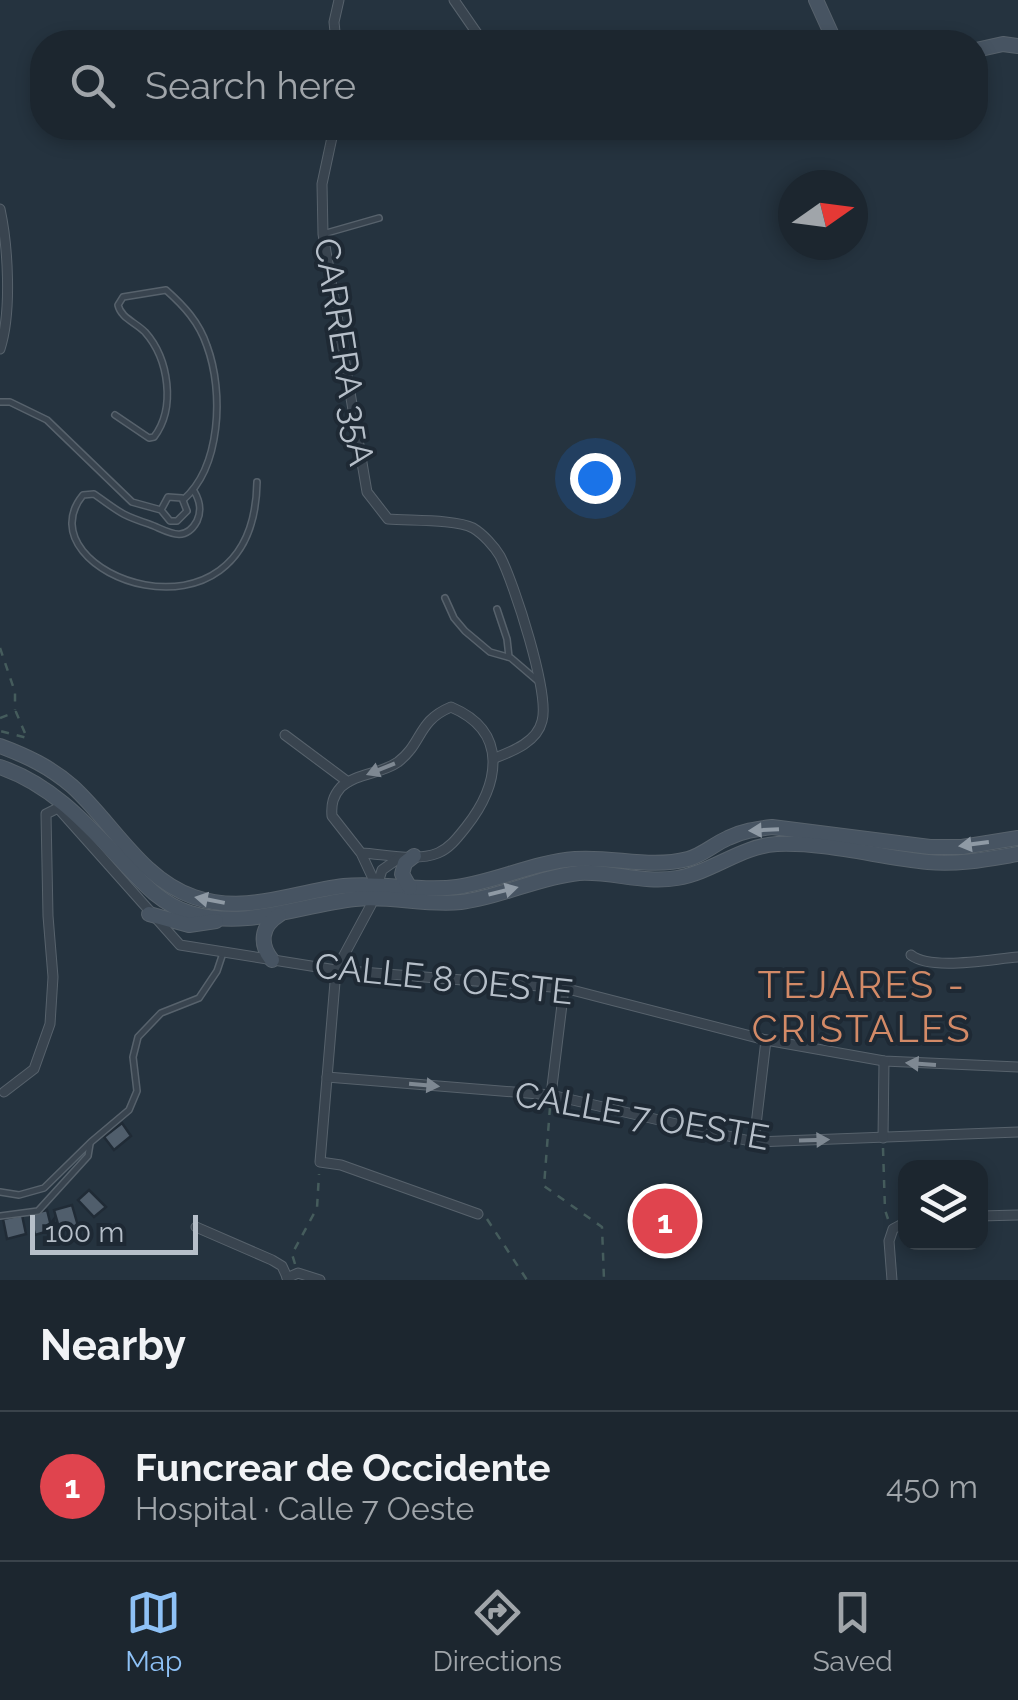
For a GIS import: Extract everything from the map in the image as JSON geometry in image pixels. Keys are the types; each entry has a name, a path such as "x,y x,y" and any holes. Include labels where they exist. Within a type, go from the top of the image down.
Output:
{"main road":[{"path":"816,0 829,30"},
{"path":"988,47 1018,46"},
{"path":"0,746 44,764 84,798 148,868 170,885 197,898 252,904 338,887 463,902 575,874 657,881 677,878 718,866 754,847 774,844 930,855 1018,838"},
{"path":"0,767 36,782 62,802 162,900 192,914 224,919"},
{"path":"149,914 189,925 280,915 374,892 459,886 574,859 656,865 692,858 750,830 772,828 964,863 1018,854"},
{"path":"410,888 402,874 414,856"},
{"path":"272,960 266,953 263,935 280,915"}],"street":[{"path":"335,30 339,0"},
{"path":"454,0 475,30"},
{"name":"CARRERA 35A","path":"331,140 322,184 323,234 367,492 388,519 470,526 484,537 499,555 541,684 542,721 533,737 520,748 495,758"},
{"path":"0,209 6,285 0,348"},
{"path":"374,892 361,852 332,816 335,794 348,782 402,759 426,722 451,706 466,713 485,734 495,758 484,804 450,846 388,864 336,970 320,1162 341,1165 478,1214"},
{"path":"285,735 348,782"},
{"name":"CALLE 8 OESTE","path":"4,1092 34,1069 50,1024 46,814 58,808 180,945 336,970 564,988 766,1040 884,1061 1018,1068"},
{"path":"361,852 414,856"},
{"path":"911,954 920,962 935,963 1018,957"},
{"path":"551,1096 564,988"},
{"path":"754,1142 766,1040"},
{"path":"882,1138 884,1061"},
{"name":"CALLE 7 OESTE","path":"327,1077 551,1096 754,1142 1018,1132"},
{"path":"988,1216 1018,1215"},
{"path":"196,1227 272,1260 290,1277 320,1280"},
{"path":"892,1280 889,1241 898,1227"}],"lane":[{"path":"323,234 379,218"},
{"path":"115,415 148,438 160,429 168,373 156,347 122,314 118,305 123,297 166,290 196,321 208,347 213,372 216,425 209,457 198,487 184,500"},
{"path":"0,402 10,402 47,420 132,502 161,510 170,521 177,522 187,512 184,500"},
{"path":"194,491 200,504 198,518 190,529 178,535 130,520 94,494 82,495 76,503 74,523 78,542 100,568 121,579 153,588 190,583 224,566 242,545 253,522 257,482"},
{"path":"161,510 168,497 184,500"},
{"path":"446,598 460,626 490,652 509,656 541,684"},
{"path":"497,609 509,656"},
{"path":"0,1192 19,1195 44,1188 130,1110 135,1101 133,1056 138,1037 161,1013 199,998 218,971 224,952"},
{"path":"0,1216 38,1210 88,1156 91,1142"}],"path":[{"path":"0,648 15,692 13,706 26,738 0,732"},
{"path":"0,718 16,712"},
{"path":"551,1096 544,1186 602,1228 604,1280"},
{"path":"882,1138 885,1210 893,1230"},
{"path":"290,1277 292,1254 317,1208 320,1162"},
{"path":"478,1214 490,1221 528,1280"}],"building":[{"path":"122,1123 131,1136 114,1150 104,1137"},
{"path":"89,1190 106,1207 94,1217 78,1200"},
{"path":"72,1205 78,1226 60,1231 54,1210"},
{"path":"47,1210 52,1230 35,1235 30,1214"},
{"path":"22,1215 26,1234 7,1239 3,1219"}],"place":[{"name":"Funcrear de Occidente","path":"665,1221"}],"district":[{"name":"TEJARES - CRISTALES","path":"862,1007"}]}
